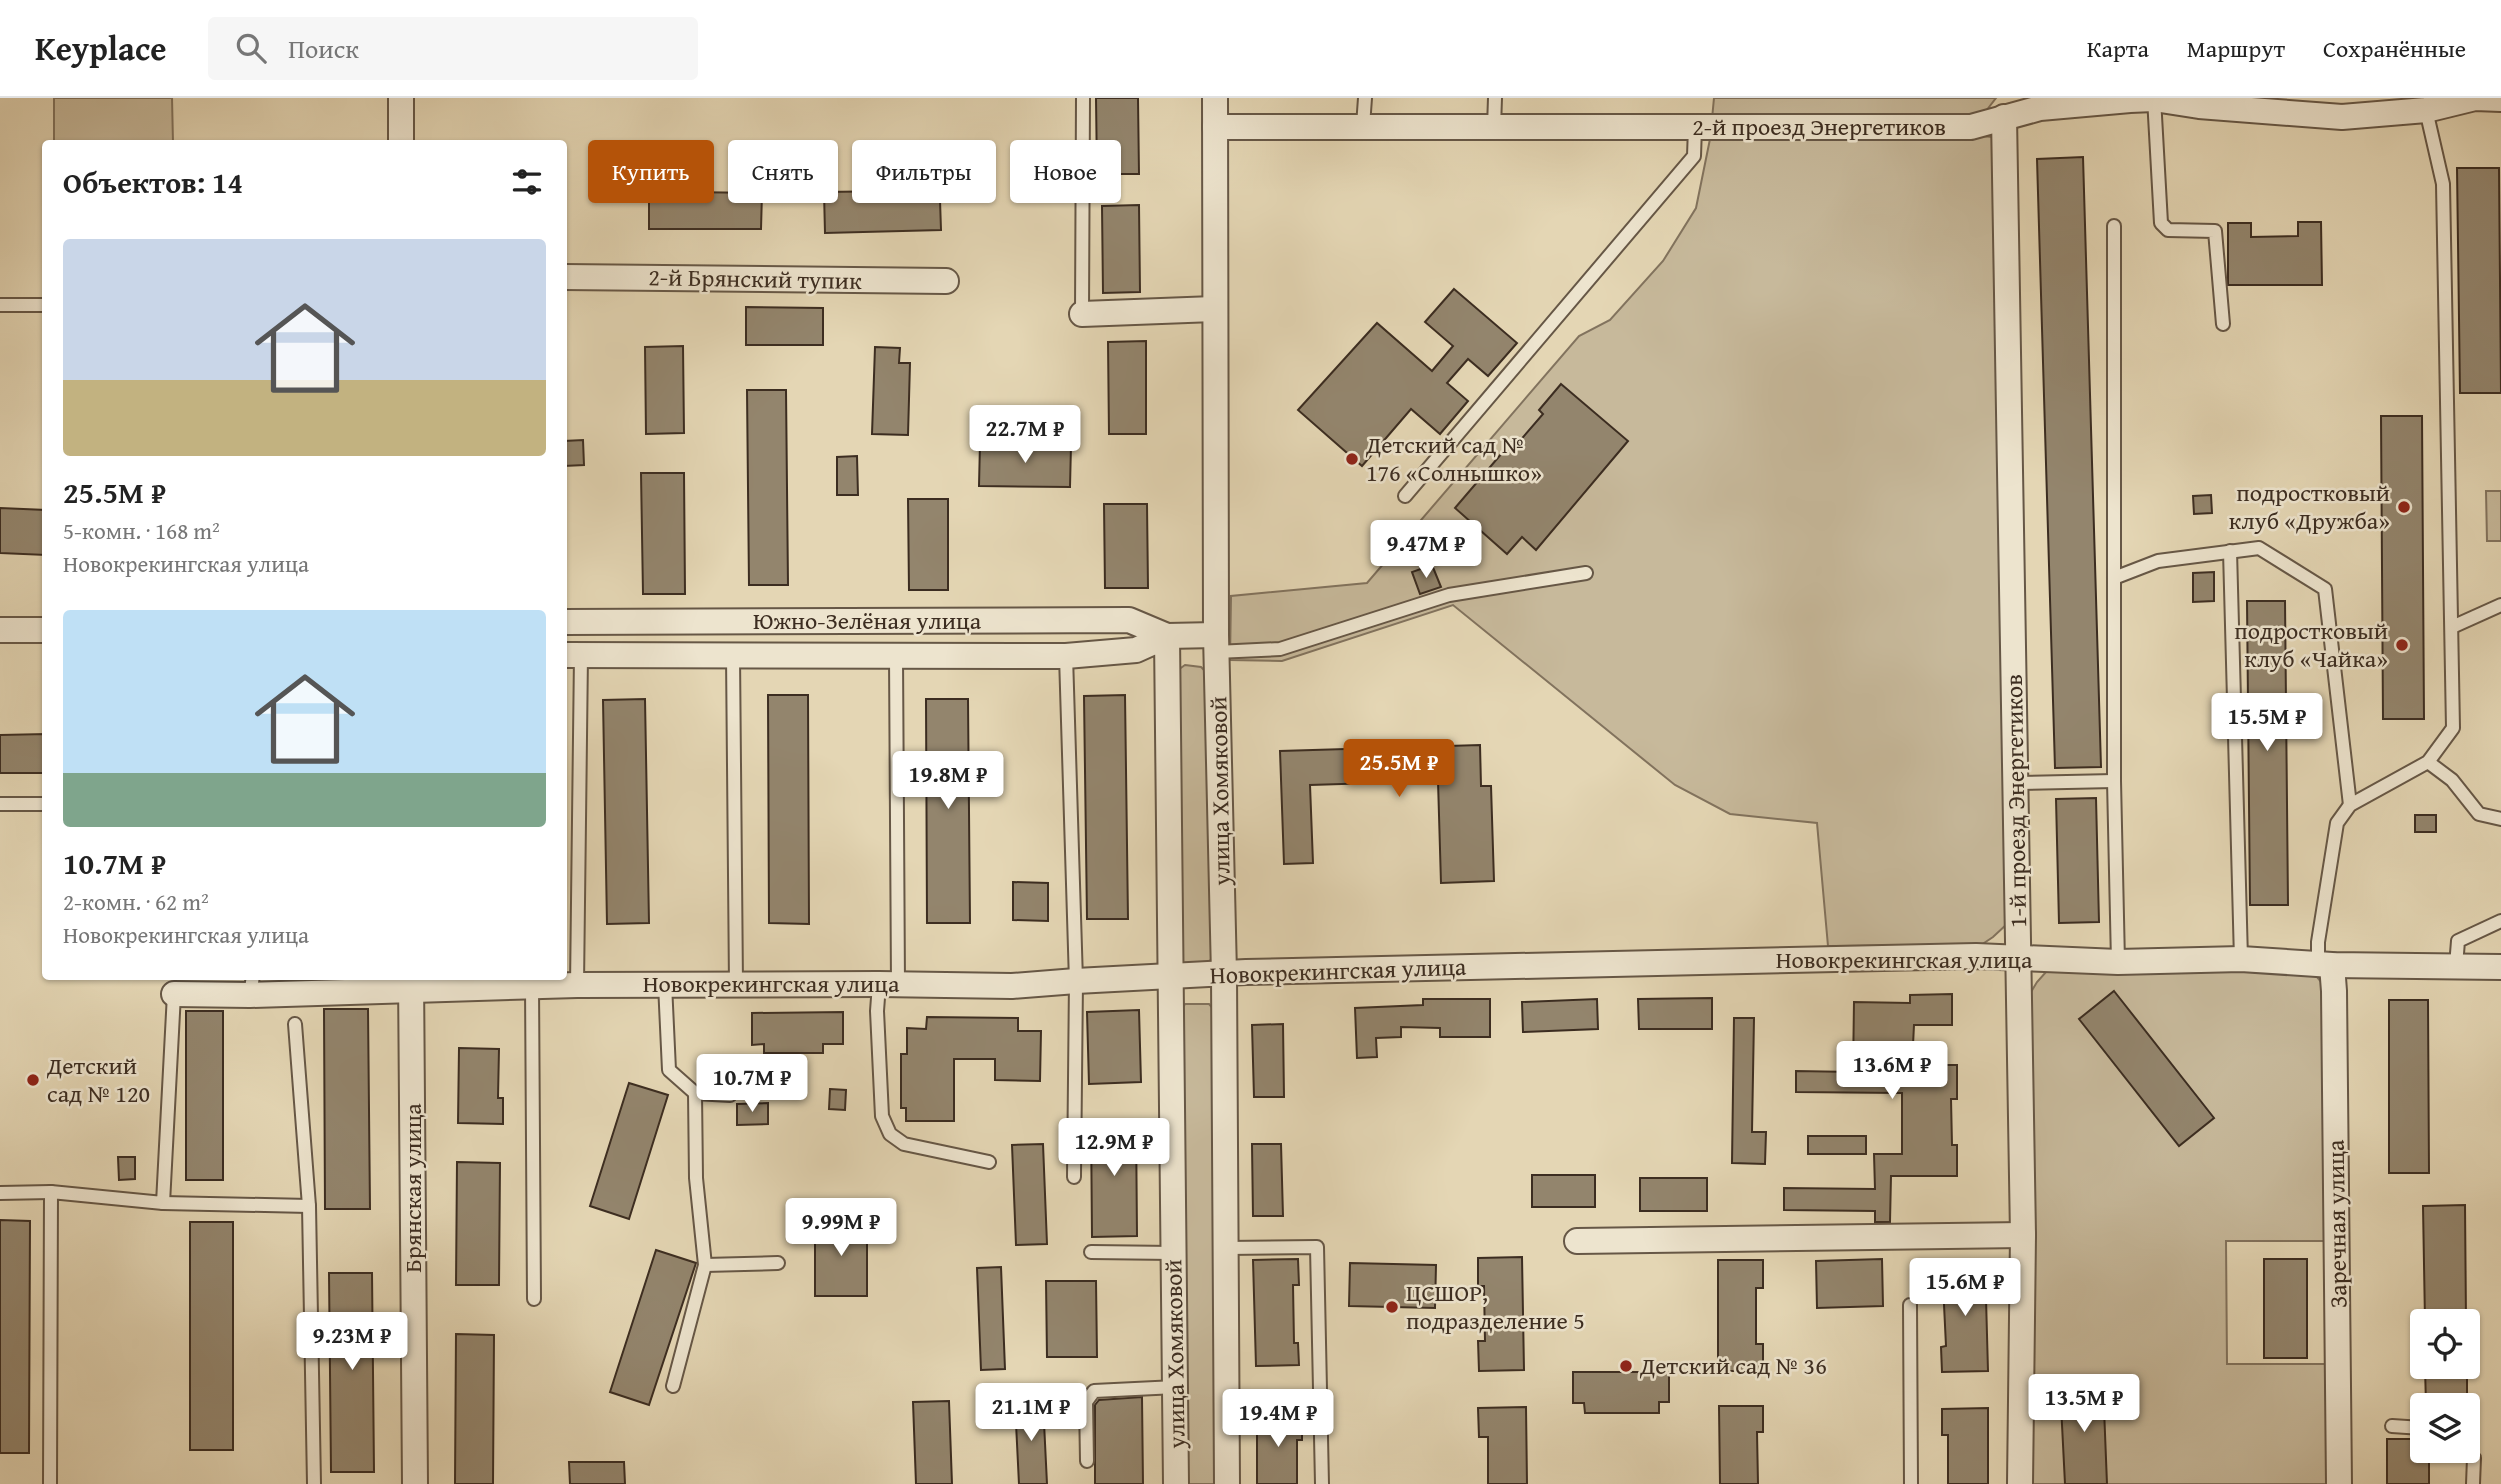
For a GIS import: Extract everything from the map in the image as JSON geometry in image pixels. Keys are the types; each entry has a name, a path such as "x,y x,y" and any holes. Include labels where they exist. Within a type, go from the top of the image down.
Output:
{"street":[{"path":"401,98 401,140"},
{"name":"улица Хомяковой","path":"1214,98 1216,643 1224,974 1227,1484"},
{"name":"2-й проезд Энергетиков","path":"1215,127 1971,127 2004,112 2154,98 2199,106 2342,117 2426,110 2475,98 2501,99"},
{"name":"1-й проезд Энергетиков","path":"2004,112 2023,1235 2020,1484"},
{"name":"2-й Брянский тупик","path":"567,278 946,281"},
{"path":"1082,314 1214,309"},
{"name":"Южно-Зелёная улица","path":"567,622 1129,620 1167,636 1216,643"},
{"path":"0,630 42,630"},
{"name":"улица Хомяковой","path":"1167,636 1176,1484"},
{"name":"Южно-Зелёная улица","path":"572,655 1066,656 1136,650 1167,636"},
{"name":"Новокрекингская улица","path":"174,994 252,986 532,981 577,985 1012,986 1224,974 1976,956 2119,961 2241,959 2325,964 2501,967"},
{"name":"Заречная улица","path":"2325,964 2334,991 2339,1484"},
{"name":"Брянская улица","path":"411,983 415,1484"},
{"path":"1577,1241 2023,1235"}],"lane":[{"path":"1082,314 1083,98"},
{"path":"1363,126 1365,98"},
{"path":"1494,98 1494,127"},
{"path":"2154,98 2161,223 2163,228 2168,230 2215,231 2223,324"},
{"path":"2325,964 2318,942 2337,823 2350,805 2428,762 2453,728 2443,184 2426,110"},
{"path":"1405,496 1694,156 1695,127"},
{"path":"2114,226 2114,781 2119,961"},
{"path":"0,305 42,305"},
{"path":"2114,578 2158,561 2259,548 2325,589 2350,805"},
{"path":"2230,551 2241,959"},
{"path":"1216,643 1280,649 1449,595 1586,573"},
{"path":"2452,626 2501,605"},
{"path":"572,655 577,985"},
{"path":"733,655 736,984"},
{"path":"895,656 888,984 877,1011 883,1116 890,1134 904,1144 989,1162"},
{"path":"1066,656 1076,981 1074,1177"},
{"path":"2428,762 2452,780 2479,814 2501,819"},
{"path":"2016,783 2114,781"},
{"path":"0,804 42,804"},
{"path":"2456,966 2458,941 2501,921"},
{"path":"532,981 534,1299"},
{"path":"666,984 669,1070 695,1093 730,1096"},
{"path":"163,1203 174,994"},
{"path":"295,1024 309,1206 314,1484"},
{"path":"673,1386 705,1265 696,1178 695,1093"},
{"path":"50,1484 51,1192"},
{"path":"0,1193 51,1192 163,1203 309,1206"},
{"path":"1226,1248 1317,1247 1322,1484"},
{"path":"1091,1252 1174,1253"},
{"path":"705,1265 778,1263"},
{"path":"1910,1305 1911,1484"},
{"path":"1087,1461 1086,1402 1094,1391 1176,1387"},
{"path":"2392,1426 2410,1427"},
{"path":"2473,1484 2474,1463"}],"shaded area":[{"path":"54,98 172,98 173,140 54,140"},
{"path":"1714,98 1996,98 1986,111 1969,117 1712,119"},
{"path":"1972,135 1992,137 1997,149 2008,923 1993,937 1981,945 1828,946 1817,823 1730,814 1675,785 1453,605 1282,661 1230,660 1231,596 1367,583 1579,336 1610,320 1663,261 1696,208 1710,139"},
{"path":"2486,491 2501,491 2501,541 2487,541"},
{"path":"1185,665 1201,667 1206,672 1214,956 1208,963 1184,965 1176,956 1178,670"},
{"path":"2046,972 2306,972 2317,977 2328,990 2325,1241 2226,1241 2227,1364 2325,1364 2328,1484 2028,1484 2028,997"},
{"path":"1185,1004 1209,1004 1217,1013 1217,1484 1183,1484 1181,1011"}],"building":[{"path":"1096,98 1138,98 1139,174 1121,174 1121,140 1097,140"},
{"path":"2083,157 2101,767 2055,768 2037,159"},
{"path":"2457,168 2499,168 2501,393 2460,393"},
{"path":"714,192 728,193 728,203 762,203 761,229 649,229 649,203 714,203"},
{"path":"838,192 852,192 852,203 940,203 941,230 825,233 824,203 838,203"},
{"path":"1139,205 1140,292 1103,293 1102,206"},
{"path":"2298,222 2321,222 2322,285 2228,285 2228,223 2251,223 2251,237 2298,236"},
{"path":"1454,289 1517,343 1488,376 1468,359 1447,383 1468,401 1440,434 1411,409 1362,466 1298,410 1377,323 1432,371 1453,346 1425,322"},
{"path":"746,307 823,308 823,345 746,345"},
{"path":"1146,341 1146,434 1109,434 1108,342"},
{"path":"683,346 684,433 646,434 645,347"},
{"path":"875,347 900,348 899,363 910,363 908,435 872,434"},
{"path":"1561,384 1628,441 1536,550 1522,537 1507,554 1455,508 1514,439 1518,443 1543,414 1539,410"},
{"path":"747,390 786,390 788,585 749,585"},
{"path":"2381,416 2422,416 2424,719 2383,719"},
{"path":"583,440 584,465 567,466 567,441"},
{"path":"980,443 1071,445 1070,487 979,486"},
{"path":"857,456 858,495 837,495 837,457"},
{"path":"641,473 684,473 685,594 643,594"},
{"path":"2211,495 2212,513 2194,514 2193,496"},
{"path":"908,499 948,499 948,590 909,590"},
{"path":"1104,504 1147,504 1148,588 1105,588"},
{"path":"0,508 42,510 42,555 0,553"},
{"path":"1432,565 1441,587 1420,594 1412,572"},
{"path":"2214,572 2214,601 2193,602 2193,573"},
{"path":"2247,601 2285,601 2288,905 2250,905"},
{"path":"768,695 808,695 809,924 769,923"},
{"path":"1125,695 1128,919 1087,919 1084,696"},
{"path":"645,699 649,923 607,924 603,700"},
{"path":"926,699 968,699 970,923 927,923"},
{"path":"42,734 42,773 0,773 0,735"},
{"path":"1480,745 1481,786 1491,786 1494,881 1441,883 1438,781 1310,785 1313,863 1284,864 1280,751"},
{"path":"2096,798 2099,922 2059,923 2056,799"},
{"path":"2415,815 2436,815 2436,832 2415,832"},
{"path":"1013,882 1048,883 1048,921 1013,920"},
{"path":"2114,991 2214,1118 2179,1146 2079,1019"},
{"path":"1952,994 1952,1025 1914,1025 1912,1065 1957,1065 1957,1099 1951,1099 1952,1145 1957,1145 1957,1176 1891,1176 1890,1222 1875,1222 1875,1211 1784,1210 1784,1188 1875,1189 1874,1154 1902,1154 1902,1093 1796,1092 1796,1071 1853,1072 1854,1002 1910,1003 1910,995"},
{"path":"1712,998 1712,1029 1639,1029 1638,999"},
{"path":"1423,999 1490,999 1490,1037 1440,1037 1440,1028 1401,1027 1401,1037 1376,1038 1377,1057 1357,1058 1355,1008 1423,1005"},
{"path":"1597,999 1598,1029 1523,1032 1522,1002"},
{"path":"2389,1000 2428,1000 2429,1173 2389,1173"},
{"path":"324,1009 368,1009 370,1209 325,1209"},
{"path":"1139,1010 1141,1082 1089,1084 1087,1012"},
{"path":"186,1011 223,1011 223,1180 186,1180"},
{"path":"843,1012 843,1044 823,1044 823,1053 764,1053 764,1044 752,1045 752,1013"},
{"path":"927,1017 1018,1018 1018,1031 1041,1031 1040,1081 995,1080 995,1059 954,1059 954,1121 906,1121 906,1108 901,1108 901,1054 907,1054 907,1028 926,1029"},
{"path":"1734,1018 1754,1018 1752,1132 1766,1132 1765,1164 1732,1163"},
{"path":"1283,1024 1284,1097 1254,1097 1252,1025"},
{"path":"459,1048 499,1049 498,1098 503,1098 503,1124 458,1123"},
{"path":"629,1083 668,1095 629,1219 590,1206"},
{"path":"830,1089 846,1090 845,1110 829,1109"},
{"path":"768,1103 768,1124 737,1125 737,1104"},
{"path":"1091,1120 1136,1120 1137,1236 1092,1237"},
{"path":"1808,1136 1866,1136 1866,1154 1808,1154"},
{"path":"1043,1144 1047,1244 1016,1245 1012,1145"},
{"path":"1252,1144 1281,1144 1283,1216 1253,1216"},
{"path":"118,1157 135,1157 135,1179 119,1180"},
{"path":"457,1162 500,1163 499,1285 456,1285"},
{"path":"1532,1175 1595,1175 1595,1207 1532,1207"},
{"path":"1640,1178 1707,1178 1707,1211 1640,1211"},
{"path":"2465,1205 2466,1309 2425,1309 2423,1206"},
{"path":"0,1220 30,1221 29,1453 0,1453"},
{"path":"815,1220 867,1220 867,1296 815,1296"},
{"path":"190,1222 233,1222 233,1450 190,1450"},
{"path":"656,1250 696,1263 649,1405 610,1392"},
{"path":"1522,1257 1524,1370 1479,1371 1478,1341 1485,1341 1484,1286 1478,1286 1478,1258"},
{"path":"1298,1259 1299,1285 1293,1285 1294,1343 1298,1343 1299,1365 1256,1366 1253,1260"},
{"path":"1882,1259 1883,1306 1817,1308 1816,1261"},
{"path":"2264,1259 2307,1259 2307,1358 2264,1358"},
{"path":"1718,1260 1763,1260 1763,1288 1756,1288 1756,1344 1763,1344 1763,1371 1718,1371"},
{"path":"1985,1262 1988,1371 1942,1372 1941,1347 1946,1346 1942,1263"},
{"path":"1350,1263 1436,1265 1435,1308 1349,1306"},
{"path":"1001,1267 1005,1369 981,1370 977,1268"},
{"path":"329,1273 372,1273 374,1472 331,1472"},
{"path":"1046,1281 1096,1281 1097,1357 1047,1357"},
{"path":"456,1334 494,1335 493,1484 455,1484"},
{"path":"1573,1372 1669,1372 1669,1402 1659,1402 1659,1413 1585,1413 1584,1403 1573,1403"},
{"path":"2425,1379 2467,1379 2467,1393 2426,1393"},
{"path":"2103,1383 2107,1484 2065,1484 2060,1385"},
{"path":"1142,1397 1143,1484 1095,1484 1095,1405 1099,1400"},
{"path":"949,1401 952,1484 916,1484 913,1402"},
{"path":"1043,1402 1047,1484 1019,1484 1015,1403"},
{"path":"1719,1406 1763,1406 1763,1432 1757,1432 1758,1484 1720,1484"},
{"path":"1526,1407 1527,1484 1488,1484 1488,1437 1479,1437 1478,1408"},
{"path":"1988,1408 1988,1484 1948,1484 1948,1435 1942,1435 1942,1409"},
{"path":"1257,1415 1302,1415 1302,1440 1297,1440 1297,1484 1257,1484"},
{"path":"2387,1439 2410,1439 2410,1463 2429,1463 2429,1484 2387,1484"},
{"path":"569,1462 624,1462 625,1484 570,1484"}],"place":[{"name":"Детский сад № 176 «Солнышко»","path":"1352,459"},
{"name":"подростковый клуб «Дружба»","path":"2404,507"},
{"name":"подростковый клуб «Чайка»","path":"2402,645"},
{"name":"Детский сад № 120","path":"33,1080"},
{"name":"ЦСШОР, подразделение 5","path":"1392,1307"},
{"name":"Детский сад № 36","path":"1626,1366"}]}
